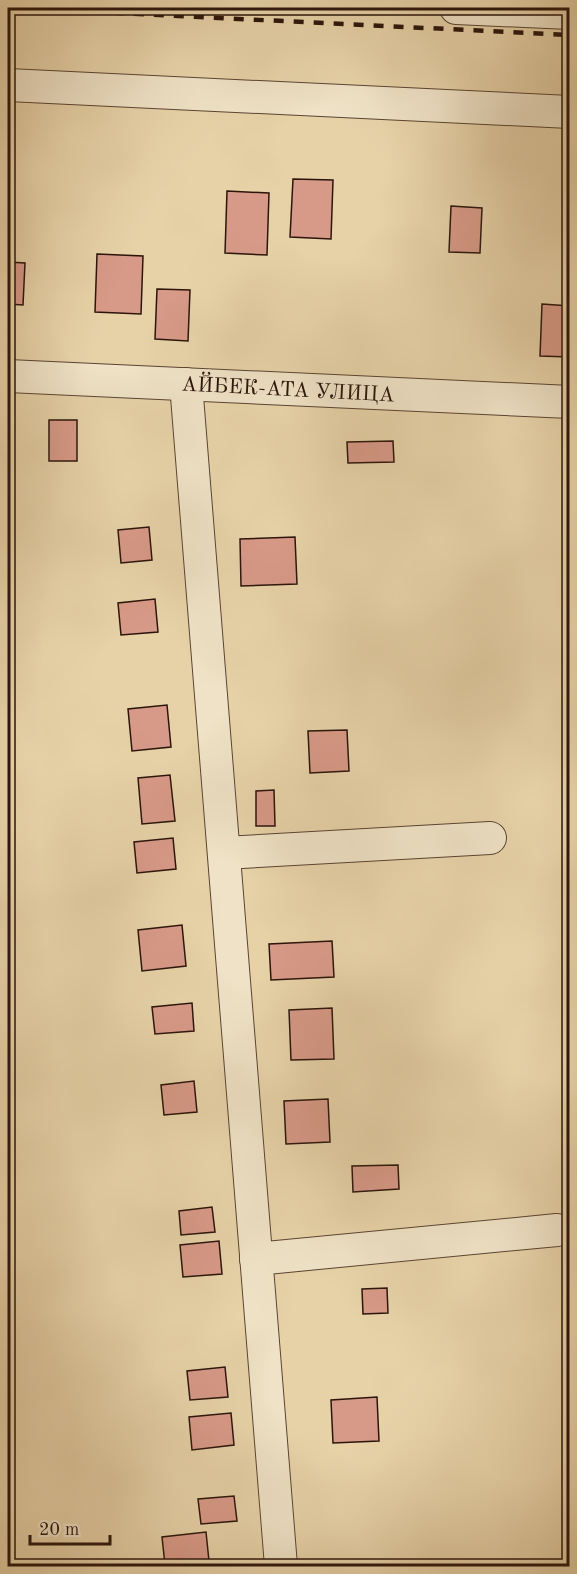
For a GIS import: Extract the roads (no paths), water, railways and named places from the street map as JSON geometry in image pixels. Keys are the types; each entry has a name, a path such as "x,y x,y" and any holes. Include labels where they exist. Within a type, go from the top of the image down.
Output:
{"street":[{"path":"456,8 570,13"},
{"path":"8,85 570,112"},
{"name":"АЙБЕК-АТА УЛИЦА","path":"8,376 570,402"},
{"path":"186,384 281,1566"},
{"path":"224,853 490,838"},
{"path":"256,1259 557,1230"}],"railway":[{"path":"14,8 570,35"}]}
